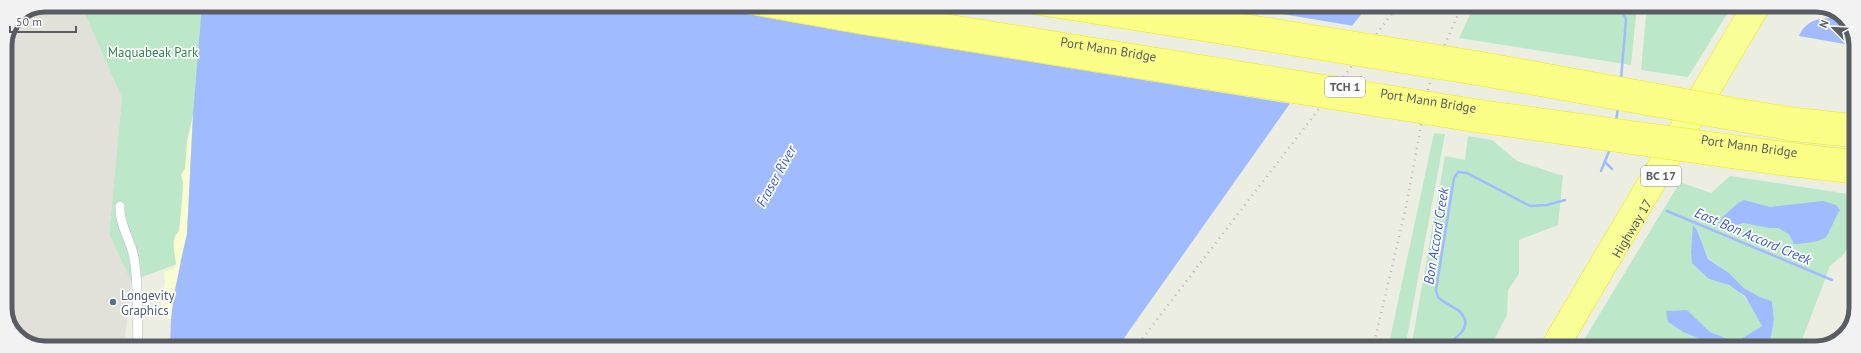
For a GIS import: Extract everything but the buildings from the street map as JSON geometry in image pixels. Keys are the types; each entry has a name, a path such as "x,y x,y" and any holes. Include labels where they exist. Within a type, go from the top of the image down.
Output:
{"highway":[{"path":"788,12 1473,123 1785,167 1849,174"},
{"name":"Port Mann Bridge","path":"879,12 1476,108 1779,150 1849,158"},
{"name":"Port Mann Bridge","path":"1075,12 1473,76 1790,132 1849,138"},
{"path":"1177,12 1484,61 1792,116 1849,122"},
{"name":"Highway 17","path":"1551,341 1745,12"},
{"name":"Highway 17","path":"1565,341 1759,12"}],"street":[{"path":"120,206 120,218 136,266 138,341"}],"shaded area":[{"path":"45,12 84,12 122,98 109,234 131,281 125,341 38,340 28,337 23,333 15,321 12,310 12,45 15,32 18,27 32,15"}],"green space":[{"name":"Maquabeak Park","path":"84,12 204,12 185,261 142,277 141,281 140,278 131,281 109,234 122,98"},
{"path":"1471,12 1636,12 1631,65 1459,38"},
{"path":"1646,12 1728,12 1688,77 1641,70"},
{"path":"1434,133 1445,134 1406,341 1389,341"},
{"path":"1468,136 1492,140 1517,161 1563,176 1558,225 1519,240 1519,274 1508,290 1507,315 1494,341 1412,341 1445,156 1465,160"},
{"path":"1730,176 1849,194 1849,243 1845,253 1830,266 1802,341 1770,341 1774,320 1772,301 1760,297 1744,288 1729,273 1708,258 1694,226 1691,251 1709,279 1721,282 1737,290 1747,300 1762,326 1738,341 1733,341 1710,332 1687,310 1667,311 1668,322 1683,332 1707,341 1583,341 1680,182 1711,193"}],"sand":[{"path":"193,115 187,234 179,267 171,319 167,319 161,313 161,300 165,283 164,271 173,269 176,266 174,239 179,231 183,183 181,175 185,168 187,142"}],"water":[{"name":"Fraser River","path":"201,12 1363,12 1296,95 1122,341 170,341 174,294 187,234 193,115"},
{"path":"1835,18 1841,23 1848,36 1849,45 1799,36 1807,25 1823,19"},
{"path":"1744,200 1770,207 1823,201 1836,205 1840,210 1826,237 1816,241 1794,244 1789,234 1778,228 1743,223 1733,226 1717,222 1738,203"},
{"path":"1693,225 1697,230 1708,259 1729,273 1744,288 1760,297 1772,301 1774,320 1770,341 1738,341 1762,326 1745,296 1729,285 1709,279 1692,263 1691,251"},
{"path":"1687,310 1710,332 1733,341 1706,341 1683,332 1668,322 1666,311"}],"pier":[{"path":"736,12 1271,12 1354,26 1292,104 858,34"}],"waterway":[{"name":"Bon Accord Creek","path":"1621,80 1626,19 1622,12"},
{"name":"Bon Accord Creek","path":"1616,121 1618,108"},
{"name":"Bon Accord Creek","path":"1601,171 1610,149"},
{"name":"East Bon Accord Creek","path":"1605,162 1612,169"},
{"name":"Bon Accord Creek","path":"1452,341 1464,328 1464,317 1459,311 1438,297 1436,290 1454,178 1458,172 1467,173 1530,206 1547,205 1565,200"},
{"name":"East Bon Accord Creek","path":"1667,211 1832,280"}],"railway":[{"path":"1140,341 1393,12"},
{"path":"1375,341 1406,207 1427,93 1436,64 1459,12"}],"place":[{"name":"Longevity Graphics","path":"113,302"}]}
